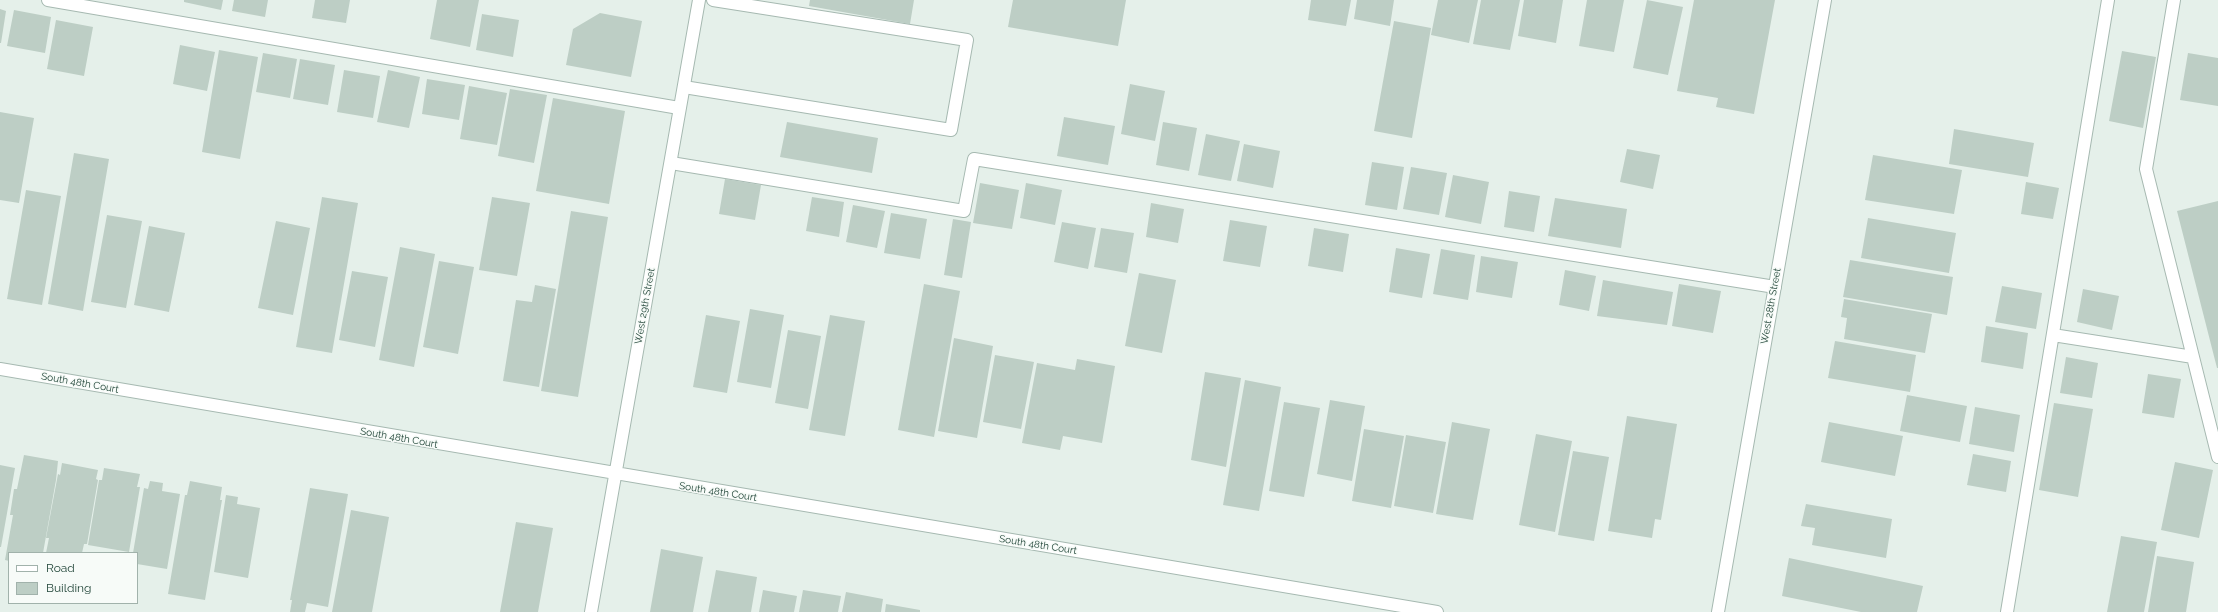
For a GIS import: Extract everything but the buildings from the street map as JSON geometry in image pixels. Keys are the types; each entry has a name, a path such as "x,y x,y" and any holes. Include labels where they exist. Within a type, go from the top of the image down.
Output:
{"street":[{"path":"48,0 679,108"},
{"name":"West 29th Street","path":"591,612 699,0"},
{"path":"684,87 950,130 967,40 713,0"},
{"name":"West 28th Street","path":"1718,612 1825,0"},
{"path":"2007,612 2108,0"},
{"path":"2174,0 2146,169 2218,458"},
{"path":"671,163 964,211 974,159 1775,287"},
{"path":"2053,335 2193,357"},
{"name":"South 48th Court","path":"0,370 616,475 1437,612"}]}
